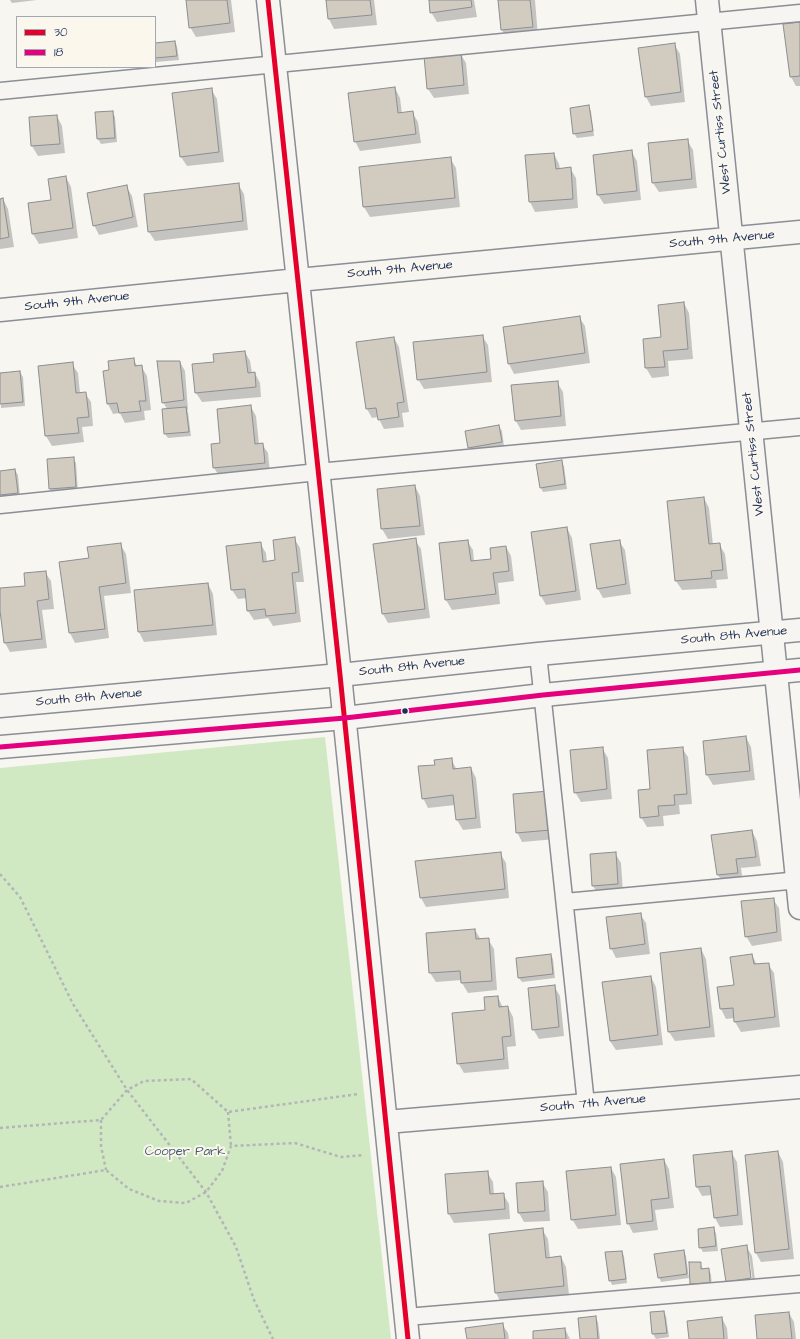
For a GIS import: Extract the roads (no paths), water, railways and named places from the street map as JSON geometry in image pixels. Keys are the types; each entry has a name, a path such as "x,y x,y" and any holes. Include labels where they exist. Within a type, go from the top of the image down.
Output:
{"street":[{"path":"268,0 345,718 408,1339"},
{"name":"West Curtiss Street","path":"707,0 776,672 799,880 800,908"},
{"name":"South 9th Avenue","path":"0,310 800,232"},
{"name":"South 8th Avenue","path":"0,706 340,675 538,654 800,630"},
{"path":"0,748 345,718 543,695 800,670"},
{"name":"South 7th Avenue","path":"386,1122 800,1087"}],"lane":[{"path":"0,91 800,13"},
{"path":"0,505 318,472 800,427"},
{"path":"538,654 586,1104"},
{"path":"565,902 799,880"},
{"path":"406,1316 800,1284"}],"park label":[{"name":"Cooper Park","path":"185,1152"}]}
